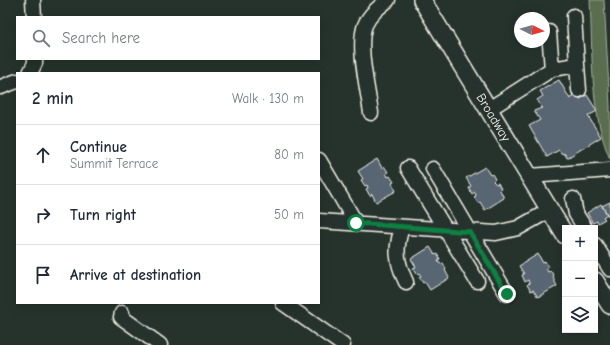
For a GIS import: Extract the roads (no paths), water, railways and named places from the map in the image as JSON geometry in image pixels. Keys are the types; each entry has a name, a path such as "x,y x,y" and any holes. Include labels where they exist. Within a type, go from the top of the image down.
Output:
{"main road":[{"name":"Broadway","path":"422,0 562,230"},
{"path":"602,285 610,305"}],"street":[{"path":"33,0 34,16"},
{"path":"371,113 362,42 365,26 369,18 375,10 388,0"},
{"path":"574,16 579,90"},
{"path":"550,48 552,69"},
{"path":"30,72 35,60"},
{"path":"489,109 552,69 577,65"},
{"path":"1,87 16,81"},
{"path":"320,162 356,223"},
{"path":"408,168 477,281"},
{"path":"433,169 507,294"},
{"path":"530,176 610,170"},
{"path":"573,199 576,214 583,225"},
{"path":"320,221 496,233 518,228 550,210"},
{"path":"402,227 397,241 396,250 399,266 406,282"},
{"path":"598,250 610,269"},
{"path":"284,304 343,345"},
{"path":"122,312 121,317 160,345"}]}
